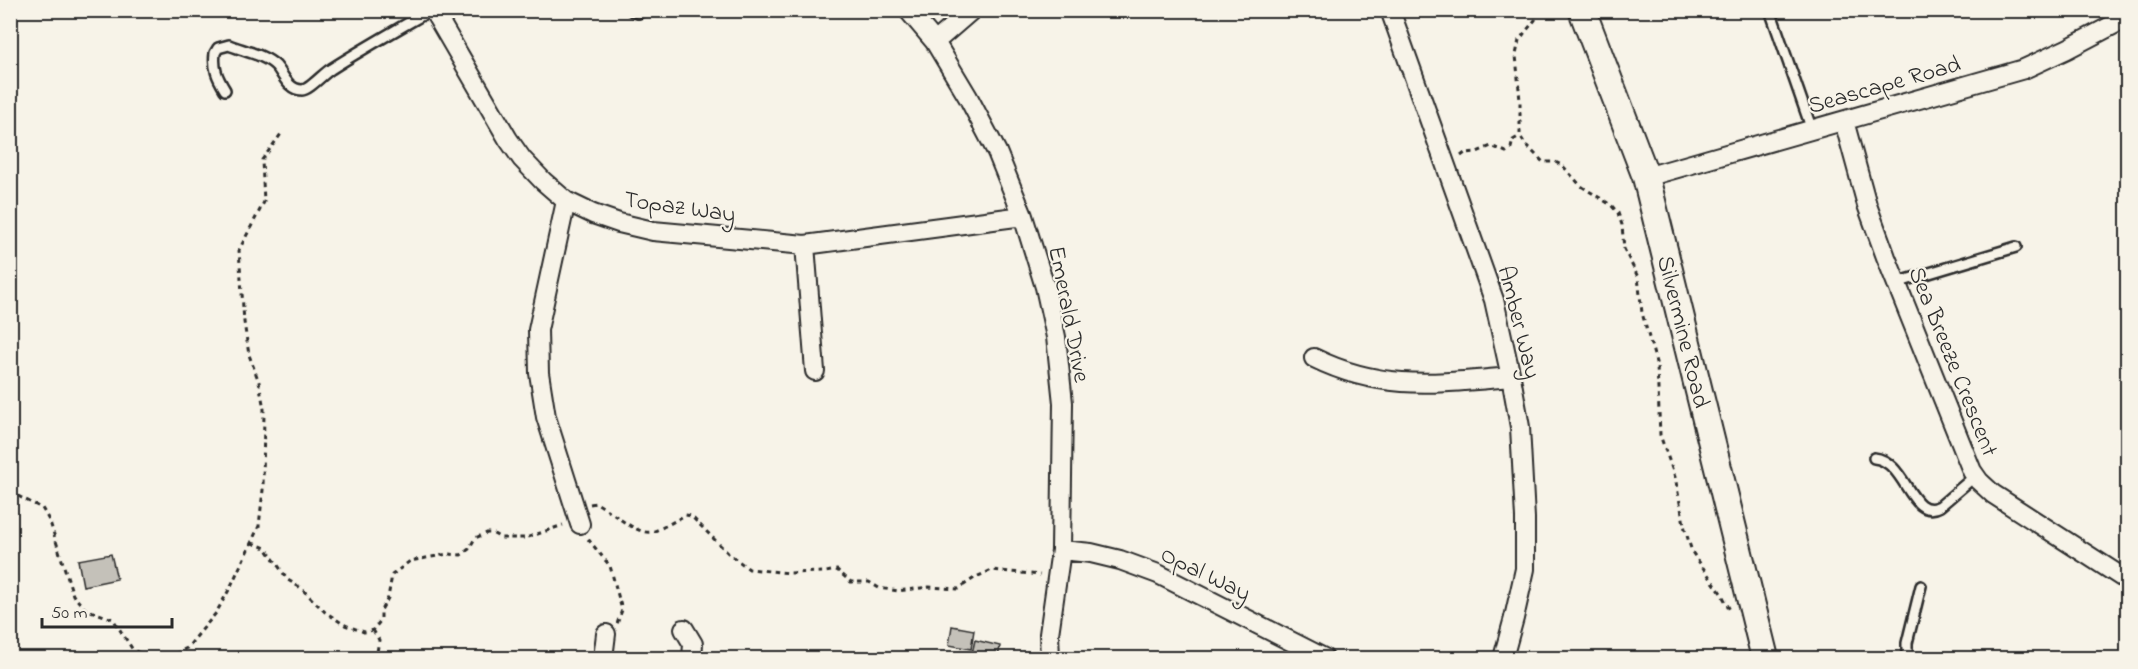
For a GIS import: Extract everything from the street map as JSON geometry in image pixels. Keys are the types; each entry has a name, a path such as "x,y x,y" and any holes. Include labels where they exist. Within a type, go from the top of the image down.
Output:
{"street":[{"name":"Topaz Way","path":"432,10 508,140 522,159 566,201 593,214 653,231 805,245 1023,216"},
{"name":"Emerald Drive","path":"908,10 935,42 997,152 1023,216 1045,287 1056,337 1063,403 1061,550 1050,634 1050,658"},
{"path":"935,42 972,10"},
{"name":"Amber Way","path":"1390,10 1494,300 1520,427 1525,569 1503,658"},
{"name":"Silvermine Road","path":"1582,10 1646,177 1765,658"},
{"name":"Seascape Road","path":"1646,177 2024,69 2045,61 2122,16"},
{"name":"Sea Breeze Crescent","path":"1844,121 1867,205 1896,283 1975,476 1993,494 2127,582"},
{"path":"566,201 538,330 538,354 546,417 578,517"},
{"path":"805,245 815,371"},
{"path":"1314,358 1338,370 1392,382 1422,384 1511,377"},
{"name":"Opal Way","path":"1061,550 1091,553 1120,560 1158,574 1324,658"},
{"path":"684,629 693,644 693,658"},
{"path":"603,658 606,634"}],"lane":[{"path":"225,90 216,75 214,64 215,53 223,46 229,45 270,62 286,82 302,90 310,87 324,74 355,53 432,10"},
{"path":"631,10 638,13 645,10"},
{"path":"1770,10 1812,130"},
{"path":"1896,283 2016,248"},
{"path":"1874,458 1887,460 1895,468 1915,499 1922,507 1929,509 1940,506 1975,476"},
{"path":"1907,658 1907,643 1921,586"}],"path":[{"path":"1538,10 1535,20 1519,40 1516,55 1520,136 1544,162 1555,162 1562,165 1581,186 1611,205 1618,213 1622,225 1624,249 1638,277 1642,313 1655,352 1660,435 1668,452 1675,477 1685,529 1692,552 1721,593 1731,612"},
{"path":"167,658 188,648 216,613 259,526 264,490 264,409 259,382 247,344 239,250 264,202 262,160 281,134"},
{"path":"1447,168 1456,167 1461,162 1461,154 1477,153 1491,146 1506,152 1511,148 1513,140 1520,136"},
{"path":"10,492 42,508 50,522 73,595 85,609 113,619 133,650 146,656 161,658"},
{"path":"252,543 266,548 288,580 308,593 325,612 355,630 364,632 374,630 381,620 381,610 388,598 392,575 411,561 448,554 461,555 469,549 475,538 487,533 501,538 526,538 578,517 596,503 642,532 653,532 685,515 691,516 728,553 749,569 790,573 837,570 851,582 869,582 879,588 898,591 929,587 958,589 992,570 1057,577"},
{"path":"578,517 595,549 610,566 618,589 622,610 620,621 606,634"},
{"path":"374,630 379,640 376,658"}],"building":[{"path":"111,554 117,579 83,586 78,560"},
{"path":"952,626 974,630 971,649 949,645"},
{"path":"975,640 1000,646 998,658 971,658"}]}
